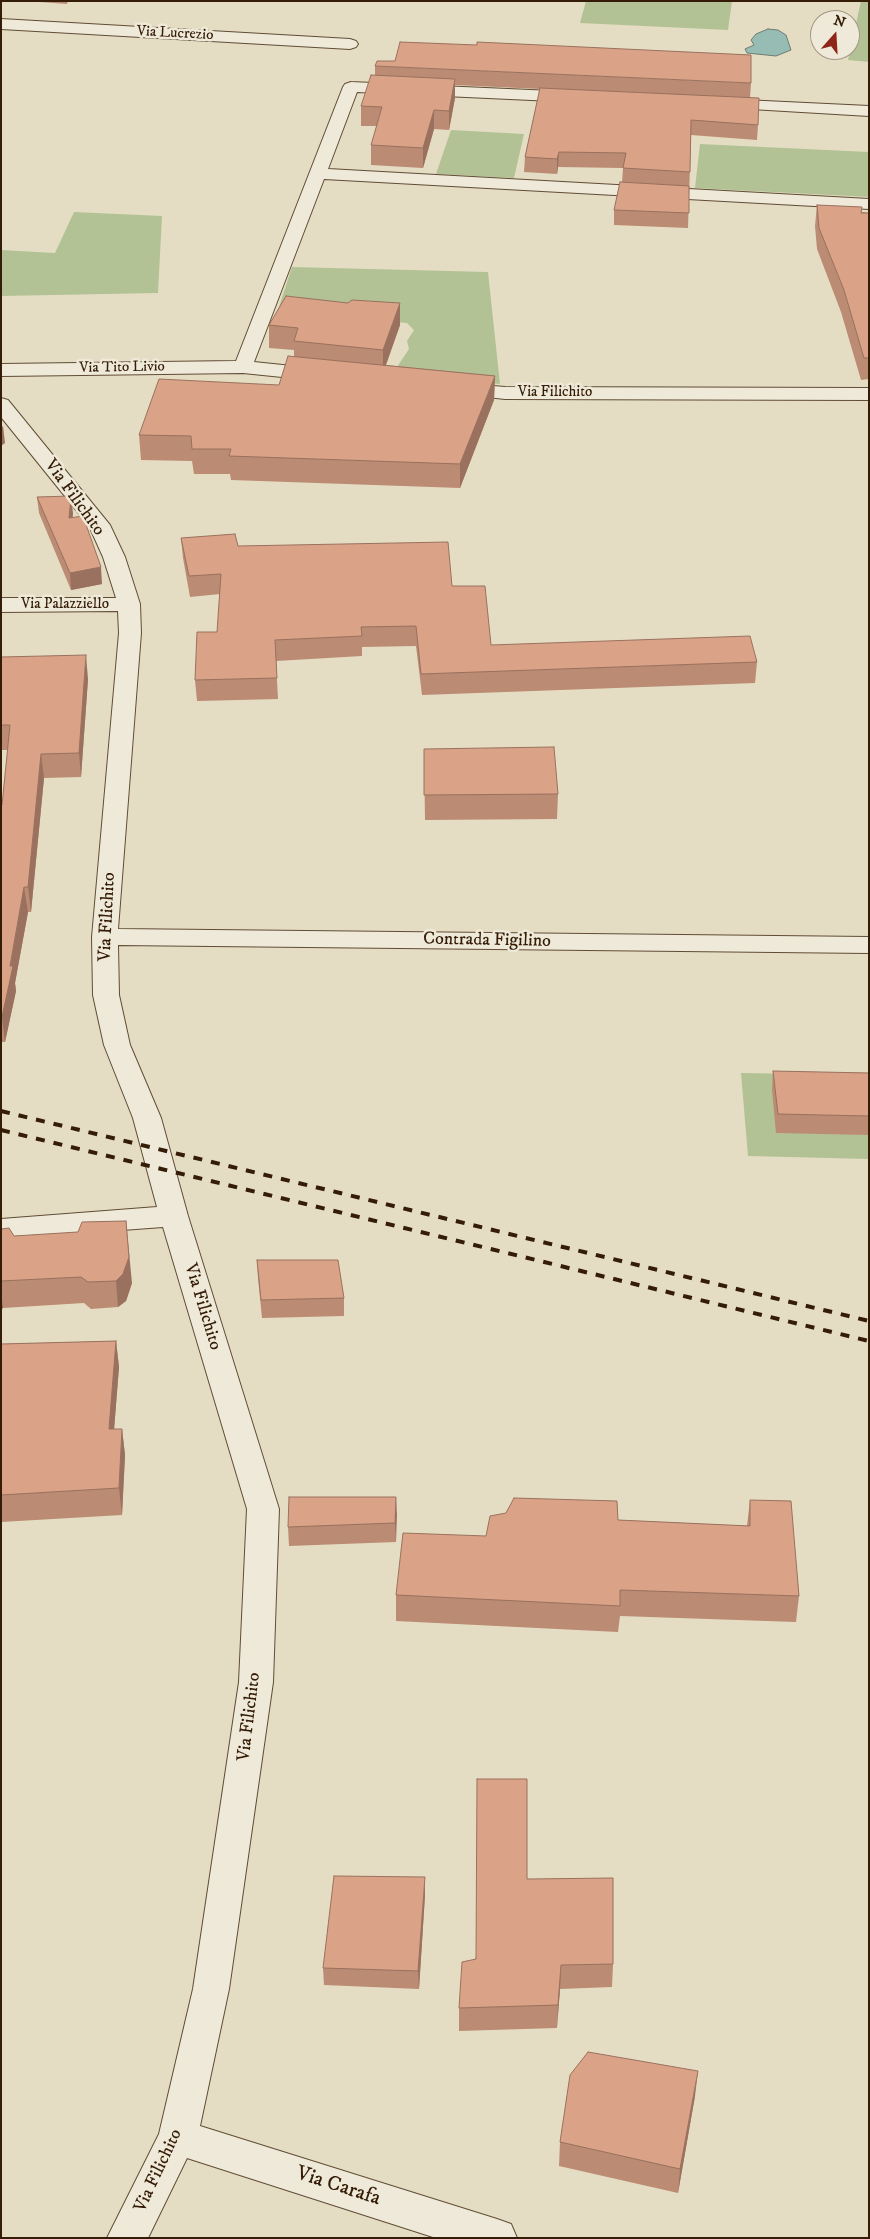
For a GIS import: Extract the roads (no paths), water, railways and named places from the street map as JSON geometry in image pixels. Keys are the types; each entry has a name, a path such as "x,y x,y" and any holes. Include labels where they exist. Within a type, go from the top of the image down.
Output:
{"street":[{"name":"Via Lucrezio","path":"1,24 350,44"},
{"path":"341,377 243,367 350,87 590,98"},
{"path":"709,104 869,111"},
{"path":"318,174 869,204"},
{"name":"Via Tito Livio","path":"1,370 243,367"},
{"name":"Via Filichito","path":"438,387 505,393 869,394"},
{"name":"Via Filichito","path":"1,404 99,525 114,557 129,604 130,633 104,937 106,996 117,1045 148,1118 174,1216 263,1509 256,1682 211,1989 178,2137 128,2238"},
{"name":"Via Palazziello","path":"1,605 129,604"},
{"name":"Contrada Figilino","path":"104,937 869,945"},
{"path":"1,1228 174,1216"},
{"name":"Via Carafa","path":"178,2137 497,2238"}],"water":[{"path":"768,29 778,30 786,35 791,50 776,56 747,53 745,49 754,45 751,40 756,34"}],"railway":[{"path":"1,1111 869,1321"},
{"path":"1,1130 869,1341"}]}
